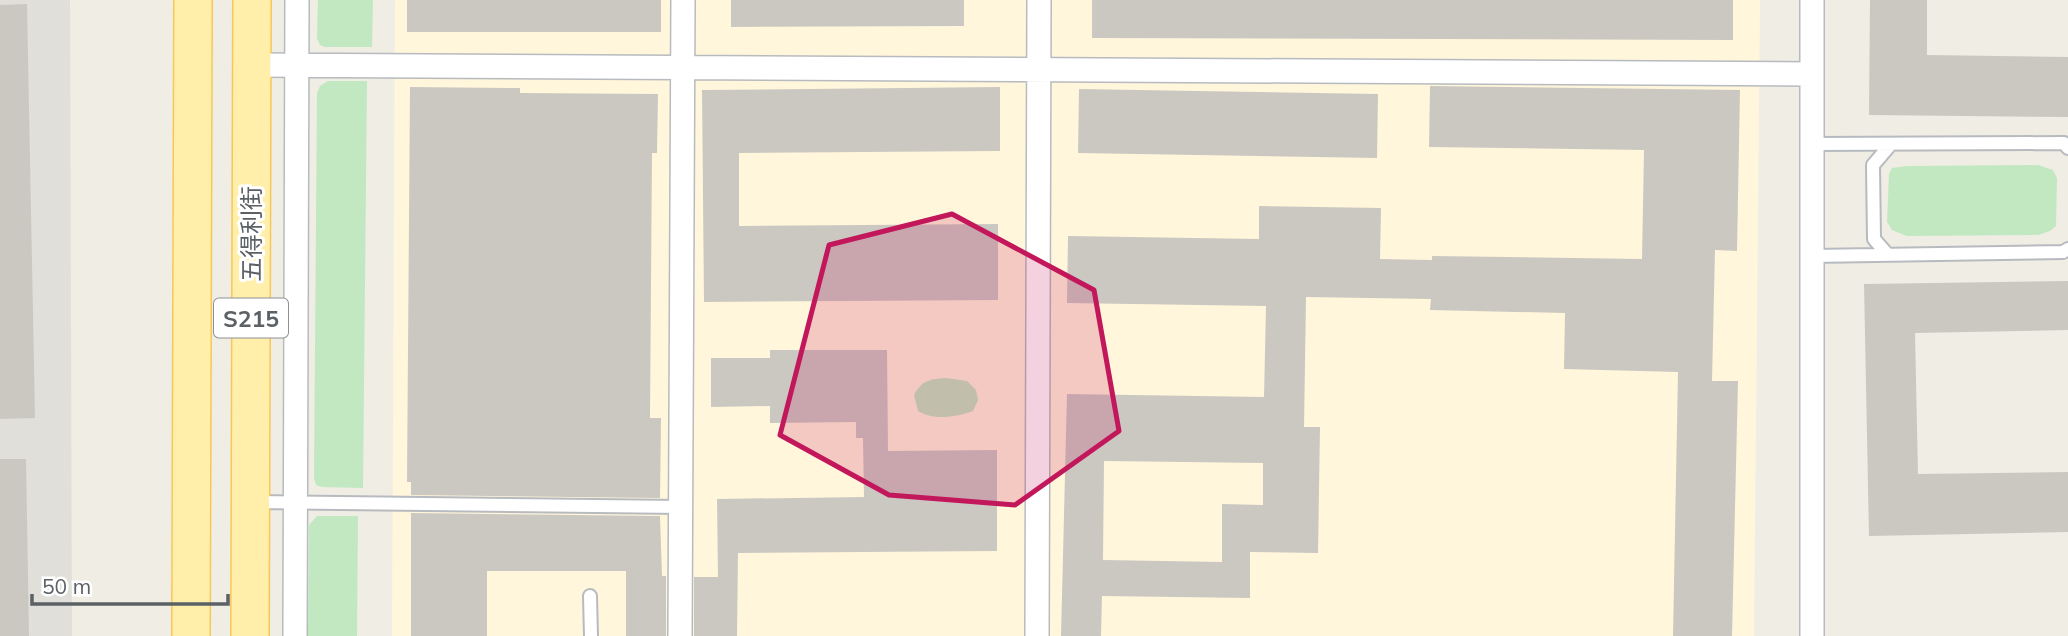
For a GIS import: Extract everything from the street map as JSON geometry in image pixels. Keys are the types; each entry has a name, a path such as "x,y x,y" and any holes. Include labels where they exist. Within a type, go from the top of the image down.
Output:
{"main road":[{"name":"S215","path":"191,636 193,0"},
{"name":"五得利街","path":"250,636 252,0"}],"street":[{"path":"295,636 297,0"},
{"path":"680,636 683,0"},
{"path":"1037,636 1039,0"},
{"path":"1812,0 1812,636"},
{"path":"252,65 1812,74"}],"lane":[{"path":"1812,144 2064,143 2068,148"},
{"path":"1888,255 1874,239 1873,165 1891,144"},
{"path":"1812,256 2063,252 2068,249"},
{"path":"250,502 681,507"},
{"path":"590,596 591,636"}],"highlighted area":[{"path":"952,214 1094,290 1119,431 1015,505 889,495 780,435 829,245"}],"shaded area":[{"path":"0,0 70,0 72,636 0,636"},
{"path":"395,0 1760,0 1754,636 392,636"}],"green space":[{"path":"318,0 373,0 372,47 320,45 317,38"},
{"path":"328,81 367,81 363,488 322,487 316,485 314,478 317,93 320,86"},
{"path":"2038,165 2053,170 2057,178 2056,226 2050,231 2038,235 1907,236 1892,230 1887,222 1889,174 1892,168"},
{"path":"946,378 967,381 976,390 978,400 973,411 946,417 931,416 918,411 914,395 920,386 931,380"},
{"path":"317,516 358,516 357,636 308,636 309,525"}],"building":[{"path":"407,0 661,0 661,32 407,32"},
{"path":"731,0 964,0 964,26 731,27"},
{"path":"1092,0 1733,0 1733,40 1092,38"},
{"path":"1870,0 1927,0 1927,55 2068,57 2068,117 1869,115"},
{"path":"27,4 35,418 0,419 0,5"},
{"path":"1430,86 1740,90 1737,251 1715,250 1712,381 1738,381 1732,636 1673,636 1678,372 1564,369 1565,313 1430,310 1431,299 1306,297 1304,427 1320,427 1318,553 1250,552 1250,598 1102,596 1101,636 1061,636 1067,394 1264,397 1266,306 1067,303 1068,236 1259,239 1259,206 1381,208 1380,259 1432,260 1432,256 1642,259 1644,150 1429,147","holes":["1104,461 1263,463 1263,505 1222,504 1222,562 1103,560"]},
{"path":"410,87 520,88 520,93 658,94 657,153 652,153 650,418 661,418 660,498 411,495 411,482 407,482"},
{"path":"1000,87 1000,151 739,153 739,226 998,224 998,300 704,302 702,90"},
{"path":"1079,89 1378,94 1377,158 1078,153"},
{"path":"2068,281 2068,330 1915,333 1918,474 2068,472 2068,532 1869,536 1864,284"},
{"path":"770,350 887,350 888,451 997,450 997,551 738,553 737,636 694,636 694,577 718,577 717,499 864,497 863,438 856,438 856,422 770,423 770,406 711,407 711,358 770,358"},
{"path":"0,459 26,459 29,636 0,636"},
{"path":"411,513 660,516 662,576 666,576 666,636 626,636 626,571 487,571 487,636 411,636"}]}
